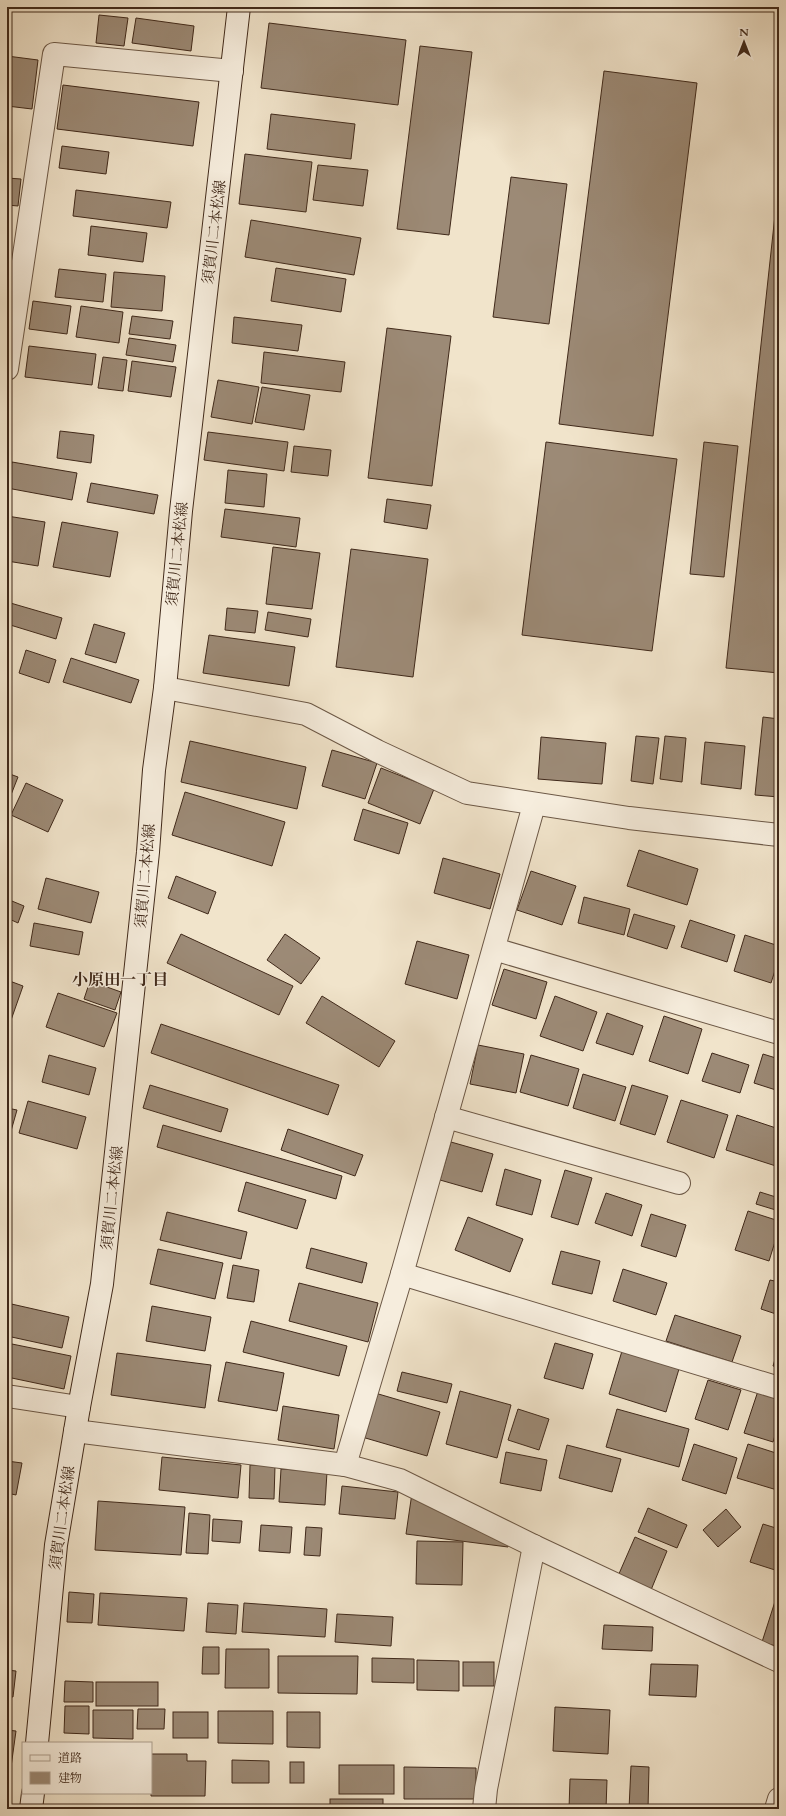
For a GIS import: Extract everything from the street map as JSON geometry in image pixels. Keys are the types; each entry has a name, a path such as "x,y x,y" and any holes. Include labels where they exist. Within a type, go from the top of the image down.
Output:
{"street":[{"name":"須賀川二本松線","path":"36,1742 56,1545 79,1407 102,1284 148,852 154,770 165,688 181,511 239,7"},
{"path":"7,369 54,54 232,71"},
{"path":"165,688 306,714 377,751 467,793 534,805 629,818 779,835"},
{"path":"345,1465 402,1274 534,805"},
{"path":"494,949 779,1033"},
{"path":"446,1117 679,1183"},
{"path":"402,1274 779,1388"},
{"path":"7,1396 79,1407"},
{"path":"75,1431 345,1465 400,1480 534,1546 779,1661"},
{"path":"484,1809 486,1789 534,1546"},
{"path":"32,1809 33,1794"},
{"path":"776,1809 779,1799"}],"building":[{"path":"99,15 128,18 124,46 96,43"},
{"path":"136,18 194,26 191,51 132,43"},
{"path":"269,23 406,40 398,105 261,88"},
{"path":"420,46 472,52 449,235 397,229"},
{"path":"7,56 38,60 32,109 7,106"},
{"path":"604,71 697,83 653,436 559,424"},
{"path":"63,85 199,102 193,146 57,129"},
{"path":"271,114 355,124 351,159 267,149"},
{"path":"62,146 109,152 106,174 59,168"},
{"path":"245,154 312,162 306,212 239,204"},
{"path":"318,165 368,170 363,206 313,200"},
{"path":"511,177 567,184 549,324 493,317"},
{"path":"7,178 21,179 18,206 7,205"},
{"path":"779,178 779,673 726,668"},
{"path":"76,190 171,202 167,228 73,216"},
{"path":"251,220 361,238 354,275 245,257"},
{"path":"91,226 147,233 143,262 88,255"},
{"path":"276,268 346,279 341,312 271,301"},
{"path":"59,269 106,274 103,302 55,297"},
{"path":"114,272 165,276 162,311 111,307"},
{"path":"33,301 71,306 67,334 29,329"},
{"path":"81,306 123,312 119,343 76,337"},
{"path":"132,316 173,321 170,339 129,334"},
{"path":"234,317 302,325 298,351 232,343"},
{"path":"387,328 451,336 432,486 368,478"},
{"path":"129,338 176,345 173,362 126,355"},
{"path":"29,346 96,354 92,385 25,377"},
{"path":"264,352 345,362 341,392 261,383"},
{"path":"103,357 127,360 123,391 98,388"},
{"path":"132,361 176,367 171,397 128,391"},
{"path":"218,380 259,387 252,424 211,417"},
{"path":"262,387 310,395 304,430 255,422"},
{"path":"60,431 94,435 91,463 57,458"},
{"path":"208,432 288,442 284,471 204,460"},
{"path":"546,442 677,459 652,651 522,635"},
{"path":"704,442 738,446 724,577 690,574"},
{"path":"294,446 331,450 328,476 291,472"},
{"path":"12,462 77,473 72,500 7,488"},
{"path":"228,470 267,474 264,507 225,503"},
{"path":"91,483 158,495 154,514 87,502"},
{"path":"387,499 431,505 427,529 384,522"},
{"path":"225,509 300,518 296,547 221,537"},
{"path":"7,516 45,522 38,566 7,561"},
{"path":"62,522 118,532 110,577 53,567"},
{"path":"273,547 320,553 312,609 266,604"},
{"path":"351,549 428,559 413,677 336,667"},
{"path":"7,602 62,618 56,639 7,624"},
{"path":"227,608 258,611 255,633 225,630"},
{"path":"268,612 311,619 308,637 265,630"},
{"path":"94,624 125,633 116,663 85,654"},
{"path":"209,635 295,647 289,686 203,673"},
{"path":"26,650 56,660 49,683 19,673"},
{"path":"71,658 139,680 131,703 63,682"},
{"path":"763,717 779,719 779,797 755,795"},
{"path":"636,736 659,738 653,784 631,781"},
{"path":"665,736 686,738 682,782 660,779"},
{"path":"541,737 606,743 602,784 538,779"},
{"path":"190,741 306,767 297,809 181,782"},
{"path":"705,742 745,746 741,789 701,784"},
{"path":"332,750 377,763 365,799 322,786"},
{"path":"381,768 434,789 420,824 368,803"},
{"path":"7,773 18,777 7,805"},
{"path":"26,783 63,800 48,832 11,815"},
{"path":"185,792 285,822 272,866 172,835"},
{"path":"363,809 408,823 399,854 354,840"},
{"path":"639,850 698,869 687,905 627,886"},
{"path":"443,858 500,874 490,909 434,893"},
{"path":"531,871 576,886 562,925 517,910"},
{"path":"176,876 216,892 208,914 168,898"},
{"path":"46,878 99,892 91,923 38,909"},
{"path":"584,897 630,909 624,935 578,923"},
{"path":"7,899 24,906 18,923 7,918"},
{"path":"634,914 675,926 667,949 627,936"},
{"path":"690,920 735,935 727,962 681,947"},
{"path":"34,923 83,932 79,955 30,946"},
{"path":"181,934 293,986 279,1015 167,963"},
{"path":"285,934 320,958 301,984 267,960"},
{"path":"745,935 779,946 779,958 771,983 734,971"},
{"path":"417,941 469,955 457,999 405,984"},
{"path":"504,969 547,982 536,1019 492,1005"},
{"path":"7,980 23,986 10,1023 7,1021"},
{"path":"90,981 121,992 115,1010 84,999"},
{"path":"58,993 117,1013 104,1047 46,1027"},
{"path":"322,996 395,1041 379,1067 306,1023"},
{"path":"555,996 597,1012 583,1051 540,1036"},
{"path":"607,1013 643,1026 633,1055 596,1043"},
{"path":"664,1016 702,1029 688,1074 649,1061"},
{"path":"161,1024 339,1085 328,1115 151,1053"},
{"path":"478,1045 524,1054 516,1093 470,1084"},
{"path":"712,1053 749,1065 740,1093 702,1081"},
{"path":"763,1054 779,1059 779,1091 754,1083"},
{"path":"49,1055 96,1068 89,1095 42,1082"},
{"path":"531,1055 579,1069 568,1106 520,1092"},
{"path":"583,1074 626,1087 615,1121 573,1108"},
{"path":"150,1085 228,1109 221,1132 143,1108"},
{"path":"632,1085 668,1096 655,1135 620,1124"},
{"path":"681,1100 728,1115 714,1158 667,1142"},
{"path":"28,1101 86,1117 77,1149 19,1133"},
{"path":"7,1108 17,1110 11,1131 7,1130"},
{"path":"737,1115 779,1129 779,1167 726,1150"},
{"path":"163,1125 342,1176 336,1199 157,1147"},
{"path":"288,1129 363,1155 355,1176 281,1150"},
{"path":"451,1142 493,1154 482,1192 440,1180"},
{"path":"505,1169 541,1180 532,1215 496,1205"},
{"path":"565,1170 592,1178 578,1225 551,1217"},
{"path":"246,1182 306,1200 297,1229 238,1211"},
{"path":"760,1192 779,1198 779,1211 756,1204"},
{"path":"606,1193 642,1205 632,1236 595,1223"},
{"path":"748,1211 779,1221 779,1229 769,1261 735,1250"},
{"path":"167,1212 247,1232 241,1259 160,1240"},
{"path":"651,1214 686,1225 676,1257 641,1246"},
{"path":"468,1217 523,1239 510,1272 455,1250"},
{"path":"311,1248 367,1263 362,1283 306,1268"},
{"path":"158,1249 223,1263 215,1299 150,1284"},
{"path":"561,1251 600,1261 592,1294 552,1284"},
{"path":"233,1265 259,1270 254,1302 227,1298"},
{"path":"623,1269 667,1283 656,1315 613,1301"},
{"path":"770,1280 779,1282 779,1315 761,1309"},
{"path":"299,1283 378,1303 368,1342 289,1321"},
{"path":"7,1303 69,1317 62,1348 7,1336"},
{"path":"152,1306 211,1317 205,1351 146,1341"},
{"path":"675,1315 741,1336 732,1362 666,1341"},
{"path":"251,1321 347,1346 339,1376 243,1352"},
{"path":"7,1343 71,1356 64,1389 7,1377"},
{"path":"555,1343 593,1354 583,1389 544,1378"},
{"path":"779,1346 779,1367 773,1366"},
{"path":"622,1351 679,1369 666,1412 609,1394"},
{"path":"117,1353 211,1365 205,1408 111,1395"},
{"path":"226,1362 284,1373 277,1411 218,1401"},
{"path":"402,1372 452,1384 447,1403 397,1391"},
{"path":"708,1380 741,1390 728,1430 695,1419"},
{"path":"460,1391 511,1405 497,1458 446,1444"},
{"path":"758,1391 779,1398 779,1422 773,1442 744,1433"},
{"path":"375,1393 440,1412 427,1456 362,1437"},
{"path":"283,1406 339,1415 334,1449 278,1440"},
{"path":"518,1409 549,1419 539,1450 508,1440"},
{"path":"617,1409 689,1429 679,1467 606,1447"},
{"path":"694,1444 737,1458 726,1494 682,1480"},
{"path":"748,1444 779,1454 779,1482 777,1490 737,1478"},
{"path":"567,1445 621,1459 612,1492 559,1478"},
{"path":"506,1452 547,1460 541,1491 500,1483"},
{"path":"162,1457 241,1465 238,1498 159,1490"},
{"path":"7,1461 22,1463 16,1495 7,1493"},
{"path":"250,1465 275,1466 274,1499 249,1498"},
{"path":"281,1469 327,1472 325,1505 279,1502"},
{"path":"342,1486 398,1492 395,1519 339,1514"},
{"path":"412,1493 509,1540 508,1547 406,1534"},
{"path":"98,1501 185,1507 181,1555 95,1550"},
{"path":"648,1508 687,1525 677,1548 638,1532"},
{"path":"726,1509 741,1527 718,1547 703,1530"},
{"path":"189,1513 210,1515 208,1554 186,1553"},
{"path":"213,1519 242,1521 240,1543 212,1541"},
{"path":"763,1524 779,1529 779,1557 775,1570 750,1562"},
{"path":"261,1525 292,1527 290,1553 259,1551"},
{"path":"306,1527 322,1528 320,1556 304,1555"},
{"path":"635,1537 667,1551 651,1590 618,1576"},
{"path":"417,1541 463,1542 462,1585 416,1584"},
{"path":"779,1589 779,1647 762,1642"},
{"path":"69,1592 94,1594 92,1623 67,1622"},
{"path":"100,1593 187,1598 184,1631 98,1625"},
{"path":"208,1603 238,1605 236,1634 206,1632"},
{"path":"244,1603 327,1609 325,1637 242,1632"},
{"path":"337,1614 393,1617 391,1646 335,1642"},
{"path":"604,1625 653,1627 652,1651 602,1649"},
{"path":"203,1647 219,1647 219,1674 202,1674"},
{"path":"226,1649 269,1649 269,1688 225,1688"},
{"path":"278,1656 358,1656 357,1694 278,1693"},
{"path":"372,1658 414,1659 414,1683 372,1682"},
{"path":"417,1660 459,1661 459,1691 417,1690"},
{"path":"463,1662 494,1662 494,1686 463,1686"},
{"path":"651,1664 698,1665 696,1697 649,1695"},
{"path":"7,1670 16,1671 13,1697 7,1696"},
{"path":"65,1681 93,1682 93,1702 64,1702"},
{"path":"96,1682 158,1682 158,1706 96,1706"},
{"path":"65,1706 89,1706 89,1734 64,1733"},
{"path":"555,1707 610,1710 608,1754 553,1751"},
{"path":"138,1709 165,1709 164,1729 137,1729"},
{"path":"93,1710 133,1710 133,1739 93,1738"},
{"path":"218,1711 273,1711 273,1744 218,1743"},
{"path":"173,1712 208,1712 208,1738 173,1738"},
{"path":"287,1712 320,1712 320,1748 287,1747"},
{"path":"7,1730 16,1731 11,1767 7,1767"},
{"path":"152,1754 187,1754 187,1761 206,1761 205,1796 151,1796"},
{"path":"232,1760 269,1761 269,1783 232,1783"},
{"path":"290,1762 304,1762 304,1783 290,1783"},
{"path":"339,1765 394,1765 394,1794 339,1794"},
{"path":"631,1766 649,1767 648,1809 629,1809"},
{"path":"404,1767 476,1768 476,1799 404,1799"},
{"path":"570,1779 607,1780 606,1809 569,1809"},
{"path":"330,1799 383,1799 383,1809 330,1809"}],"district":[{"name":"小原田一丁目","path":"120,979"}]}
